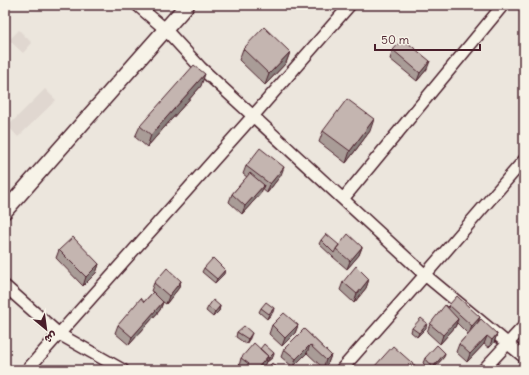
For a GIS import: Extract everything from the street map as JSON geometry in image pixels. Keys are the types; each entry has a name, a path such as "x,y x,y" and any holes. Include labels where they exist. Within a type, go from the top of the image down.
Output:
{"street":[{"path":"137,5 165,29 201,68 425,275 524,357"},
{"path":"5,212 187,5"},
{"path":"27,370 350,5"},
{"path":"343,199 503,5"},
{"path":"341,370 524,160"},
{"path":"5,286 59,334 122,370"},
{"path":"483,370 524,326"}],"shaded area":[{"path":"19,30 32,43 23,53 9,40"},
{"path":"45,89 56,100 18,137 8,126"}],"building":[{"path":"264,27 290,52 269,74 243,49"},
{"path":"403,39 430,61 420,73 393,50"},
{"path":"194,65 205,74 151,135 140,126"},
{"path":"347,99 374,119 350,151 323,131"},
{"path":"260,148 284,167 270,184 246,166"},
{"path":"250,173 264,185 245,206 232,194"},
{"path":"326,234 339,245 334,253 321,240"},
{"path":"348,234 362,247 350,261 336,249"},
{"path":"73,237 99,264 86,277 59,250"},
{"path":"213,258 225,270 217,279 204,268"},
{"path":"356,266 369,279 357,294 343,282"},
{"path":"167,268 181,281 169,296 154,283"},
{"path":"153,292 163,302 132,337 118,325 141,298 144,302"},
{"path":"457,296 480,317 472,326 449,305"},
{"path":"213,300 220,306 215,312 208,307"},
{"path":"266,302 274,308 269,314 261,308"},
{"path":"445,305 458,319 443,335 430,324"},
{"path":"284,313 298,325 285,338 272,325"},
{"path":"421,318 427,323 419,333 412,328"},
{"path":"481,319 497,334 492,340 487,336 470,354 459,344"},
{"path":"244,326 252,333 248,339 237,332"},
{"path":"304,329 331,355 326,360 310,345 296,359 284,349"},
{"path":"254,343 268,356 256,370 252,370 247,366 249,364 241,358"},
{"path":"264,344 274,353 269,358 260,349"},
{"path":"437,345 445,353 433,367 425,358"},
{"path":"393,346 420,370 377,370 374,367"},
{"path":"272,363 280,370 265,370"}]}
